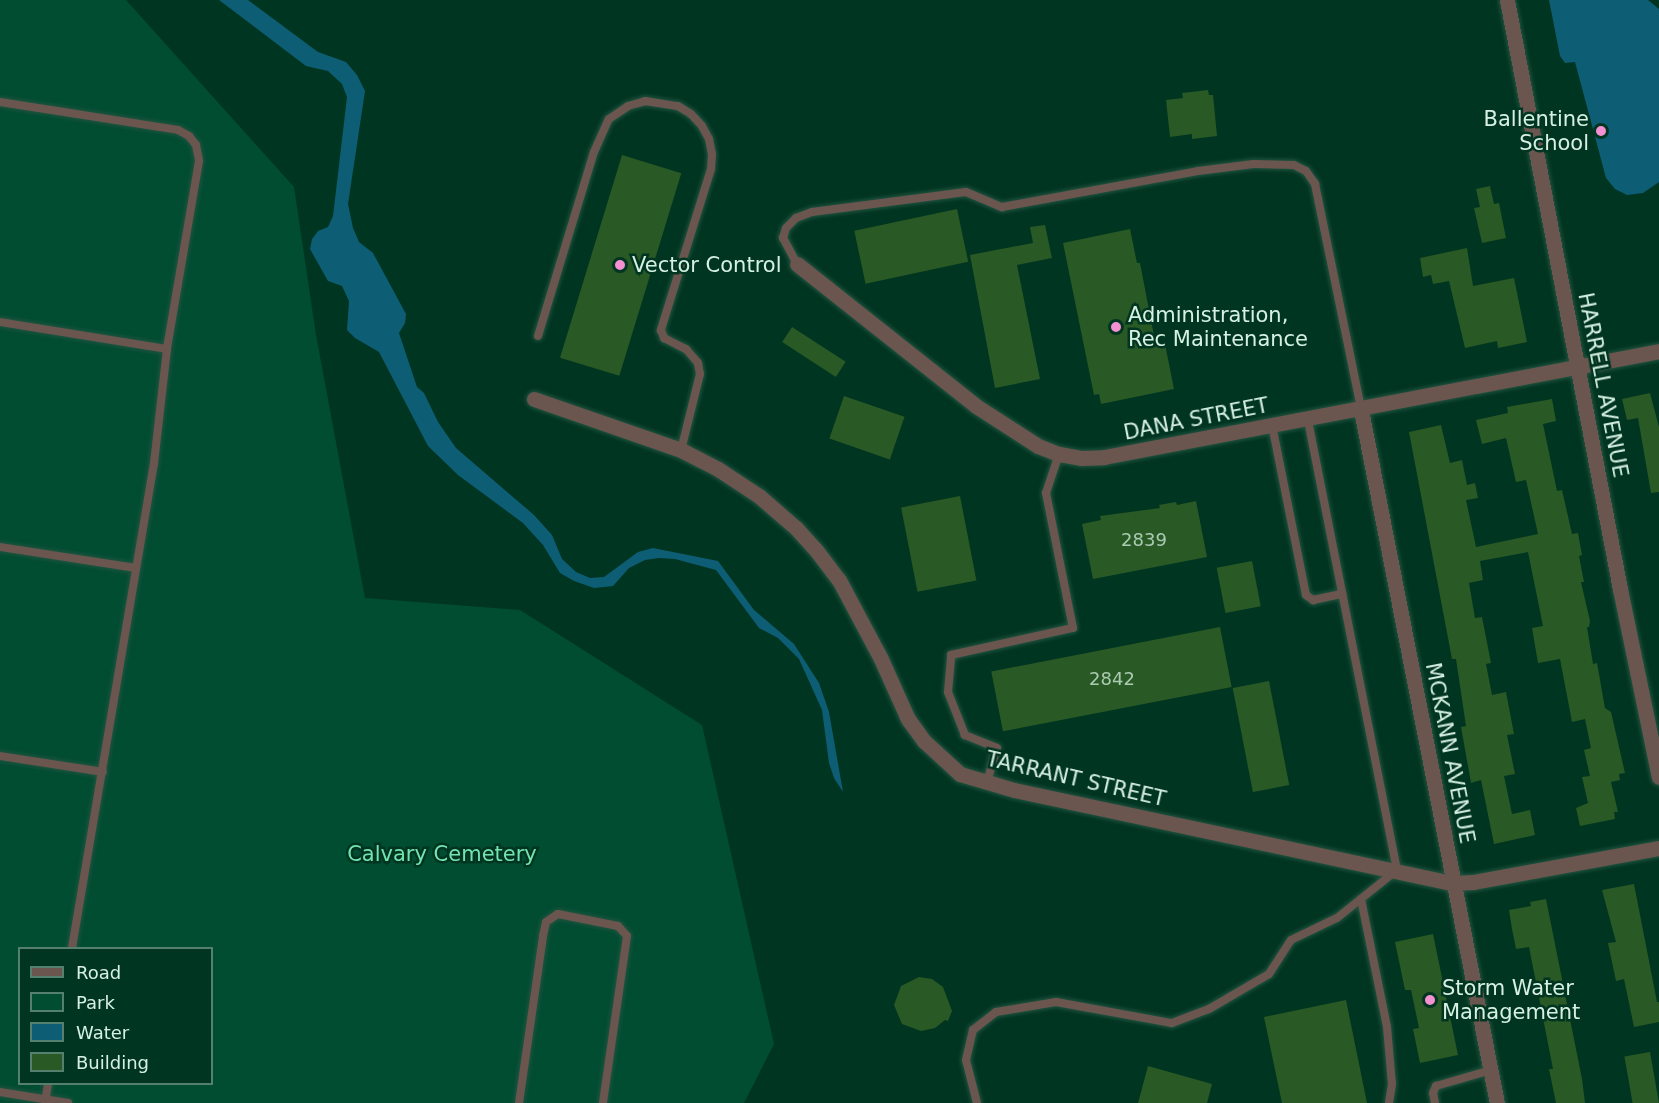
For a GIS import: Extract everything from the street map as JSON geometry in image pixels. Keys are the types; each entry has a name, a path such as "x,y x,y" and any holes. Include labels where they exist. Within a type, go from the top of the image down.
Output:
{"street":[{"name":"HARRELL AVENUE","path":"1508,0 1620,589 1659,777"},
{"name":"DANA STREET","path":"796,264 976,406 1038,446 1059,454 1081,458 1104,458 1659,351"},
{"name":"TARRANT STREET","path":"534,399 681,450 718,469 759,496 816,550 839,580 881,659 908,719 924,741 960,774 1014,790 1453,883 1473,882 1659,848"},
{"name":"MCKANN AVENUE","path":"1361,410 1497,1103"}],"lane":[{"path":"538,336 594,152 609,119 628,106 645,101 678,106 691,114 702,126 709,140 712,154 711,169 661,330 664,338 686,349 698,363 700,374 681,450"},
{"path":"0,102 178,130 189,136 196,145 199,161 167,349 154,463 72,947"},
{"path":"796,264 783,238 786,228 796,218 813,212 966,192 1002,207 1198,171 1254,164 1294,165 1306,171 1315,184 1361,410"},
{"path":"0,322 98,336 167,349"},
{"path":"977,1103 966,1060 973,1030 996,1012 1056,1002 1172,1023 1209,1009 1269,974 1291,940 1337,918 1397,870 1308,419"},
{"path":"1272,426 1306,595 1313,600 1342,594"},
{"path":"987,782 997,748 965,735 948,692 951,655 1073,628 1046,493 1059,454"},
{"path":"0,547 135,568"},
{"path":"0,756 103,772"},
{"path":"1361,899 1387,1027 1392,1084 1389,1103"},
{"path":"519,1103 543,936 546,922 558,914 618,926 627,936 603,1103"},
{"path":"1435,1103 1433,1092 1436,1086 1491,1070"},
{"path":"45,1101 48,1085"},
{"path":"0,1092 68,1103"}],"green space":[{"name":"Calvary Cemetery","path":"0,0 126,0 294,187 316,335 365,598 520,610 702,725 774,1044 744,1103 0,1103"}],"water":[{"path":"219,0 248,0 318,52 346,62 357,75 365,91 348,204 353,228 359,242 373,253 406,314 405,323 399,333 417,387 424,393 438,422 456,448 534,515 552,535 562,559 576,572 590,578 604,577 638,552 653,548 718,561 754,610 794,644 819,683 829,712 843,792 834,778 829,763 822,710 799,659 778,638 759,628 716,570 675,559 659,558 645,560 629,568 613,586 594,588 574,581 560,573 543,545 523,523 458,475 428,446 379,352 355,338 347,330 349,301 342,286 328,281 310,249 312,239 318,231 328,227 333,216 347,97 342,84 328,71 306,66"},
{"path":"1549,0 1648,0 1659,9 1659,182 1643,193 1627,195 1615,189 1606,178 1575,62 1565,63 1560,56"}],"building":[{"path":"1208,90 1209,95 1213,95 1217,136 1192,139 1192,134 1170,137 1166,100 1183,98 1182,93"},
{"name":"Vector Control","path":"622,155 681,173 619,376 560,358"},
{"path":"1490,186 1494,204 1499,203 1506,238 1482,243 1474,208 1480,207 1476,189"},
{"path":"957,209 968,262 866,284 854,231"},
{"path":"1045,225 1052,258 1017,265 1040,379 995,388 970,255 1033,243 1030,227"},
{"name":"Administration, Rec Maintenance","path":"1130,229 1137,263 1140,263 1156,346 1165,344 1174,389 1101,404 1099,394 1094,395 1063,243"},
{"path":"1467,248 1473,286 1514,278 1527,342 1498,348 1497,341 1465,348 1449,281 1433,284 1431,275 1423,277 1420,258"},
{"path":"792,327 846,362 836,377 782,342"},
{"path":"1650,393 1659,427 1659,492 1651,493 1638,418 1627,420 1622,399"},
{"path":"844,396 905,417 890,459 829,439"},
{"path":"1552,399 1556,421 1543,424 1557,491 1562,490 1572,534 1578,533 1582,555 1579,556 1584,582 1581,582 1590,621 1587,627 1593,664 1597,663 1605,708 1611,712 1625,773 1619,774 1620,780 1611,782 1618,812 1614,812 1615,819 1580,826 1576,808 1588,803 1582,777 1590,776 1584,750 1591,748 1585,719 1572,722 1560,659 1538,663 1532,628 1543,626 1528,552 1480,561 1483,580 1469,583 1475,618 1482,617 1491,663 1486,664 1492,695 1506,692 1514,734 1507,735 1515,774 1504,776 1512,814 1530,810 1535,835 1494,844 1481,780 1471,783 1461,727 1466,726 1456,659 1452,659 1409,432 1441,425 1450,463 1462,460 1467,485 1475,483 1478,498 1466,500 1476,547 1538,534 1526,480 1516,482 1506,438 1482,444 1476,420 1508,413 1507,407"},
{"path":"960,496 976,580 918,592 901,507"},
{"path":"1196,501 1207,557 1093,579 1082,524 1101,520 1100,516 1160,508 1159,505 1176,502 1177,505"},
{"path":"1252,561 1261,606 1225,613 1217,568"},
{"path":"1220,627 1232,687 1003,731 991,671"},
{"path":"1269,681 1289,785 1253,792 1233,688"},
{"path":"1634,884 1657,1002 1659,1002 1659,1022 1634,1027 1624,979 1616,981 1608,943 1616,942 1602,890"},
{"path":"1546,899 1585,1103 1556,1103 1549,1069 1553,1069 1529,947 1516,949 1512,929 1509,910 1531,906 1530,902"},
{"name":"Storm Water Management","path":"1433,934 1458,1055 1420,1063 1413,1029 1419,1028 1411,990 1405,990 1395,942"},
{"path":"919,977 932,979 943,987 952,1011 948,1021 945,1020 935,1028 921,1031 902,1024 894,1005 901,986"},
{"path":"1346,1000 1367,1103 1282,1103 1264,1017"},
{"path":"1650,1052 1659,1103 1633,1103 1624,1057"},
{"path":"1148,1066 1212,1084 1207,1103 1138,1103"}],"place":[{"name":"Ballentine School","path":"1601,131"},
{"name":"Vector Control","path":"620,265"},
{"name":"Administration, Rec Maintenance","path":"1116,327"},
{"name":"Storm Water Management","path":"1430,1000"}]}
